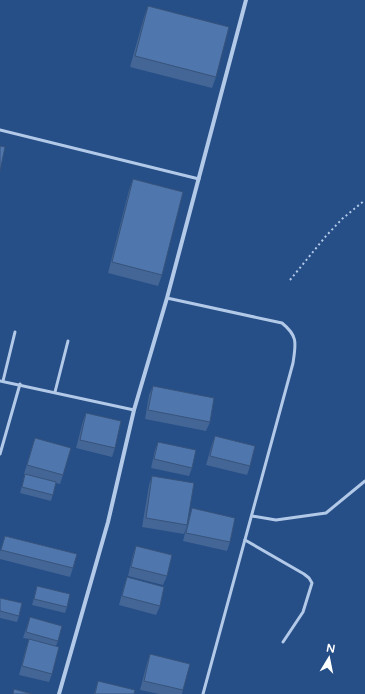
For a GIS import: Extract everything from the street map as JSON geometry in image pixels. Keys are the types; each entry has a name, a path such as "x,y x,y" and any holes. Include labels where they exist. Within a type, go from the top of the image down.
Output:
{"street":[{"path":"59,694 108,522 134,410 168,298 246,0"}],"lane":[{"path":"0,130 199,179"},
{"path":"168,298 282,323 292,332 296,346 293,363 203,694"},
{"path":"15,332 1,381 134,410"},
{"path":"55,392 68,342"},
{"path":"0,454 20,384"},
{"path":"252,516 276,520 326,513 365,481"},
{"path":"245,540 304,574 310,578 312,583 303,612 283,642"}],"path":[{"path":"290,280 326,236 342,219 365,200"}],"building":[{"path":"148,6 229,27 216,77 135,56"},
{"path":"0,146 5,147 0,171"},
{"path":"133,179 183,192 162,275 112,262"},
{"path":"153,386 214,398 210,422 148,410"},
{"path":"86,413 121,421 115,448 80,440"},
{"path":"215,436 255,446 250,466 210,456"},
{"path":"35,438 71,448 63,475 27,465"},
{"path":"158,442 196,450 192,468 154,459"},
{"path":"25,474 56,482 53,495 22,487"},
{"path":"152,476 194,483 187,525 146,518"},
{"path":"192,508 235,518 230,542 186,533"},
{"path":"5,536 77,554 73,568 1,550"},
{"path":"136,546 172,555 167,576 131,567"},
{"path":"127,577 164,587 160,606 122,596"},
{"path":"37,586 70,594 67,607 34,599"},
{"path":"0,598 22,603 19,616 0,611"},
{"path":"30,617 62,626 58,641 26,632"},
{"path":"29,639 59,647 52,674 22,666"},
{"path":"150,654 190,664 183,690 144,681"},
{"path":"98,681 135,690 134,694 95,694"},
{"path":"14,689 32,694 13,694"}]}
